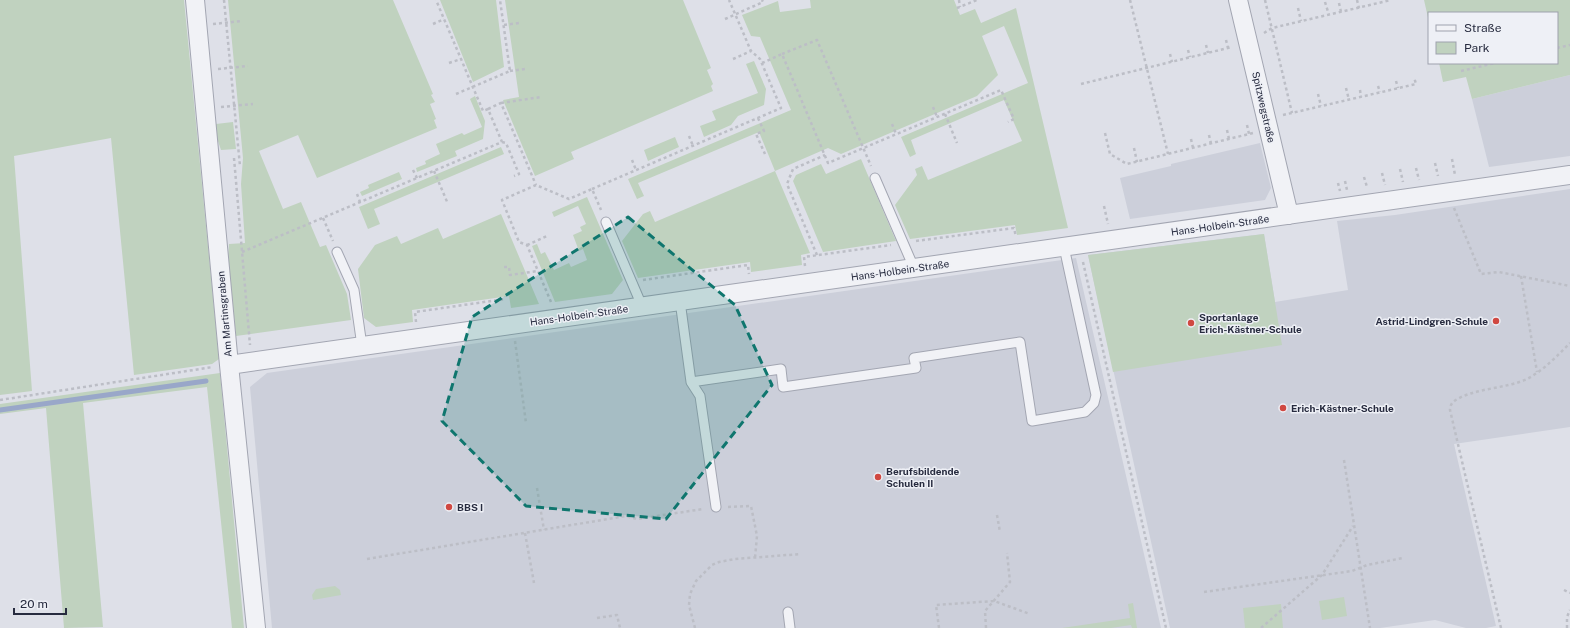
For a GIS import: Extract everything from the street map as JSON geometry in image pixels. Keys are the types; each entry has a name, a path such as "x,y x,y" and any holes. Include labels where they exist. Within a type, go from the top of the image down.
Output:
{"street":[{"name":"Am Martinsgraben","path":"194,0 256,628"},
{"name":"Spitzwegstraße","path":"1238,0 1289,215"},
{"name":"Hans-Holbein-Straße","path":"229,365 1570,175"}],"lane":[{"path":"876,178 914,268"},
{"path":"606,222 642,306"},
{"path":"691,382 781,369 783,387 916,368 914,358 1020,342 1032,421 1085,412 1094,403 1096,395 1072,246"},
{"path":"337,252 354,290 362,346"},
{"path":"680,301 691,382 700,396 716,507"},
{"path":"788,612 790,628"}],"path":[{"path":"224,0 240,166"},
{"path":"436,0 483,111 501,103 541,97"},
{"path":"500,0 510,71"},
{"path":"501,103 536,185 569,199 781,108 760,59 751,52 729,0"},
{"path":"724,18 763,2 762,0"},
{"path":"959,0 959,8 977,0"},
{"path":"1130,0 1168,154"},
{"path":"1265,0 1292,113"},
{"path":"1357,0 1359,8"},
{"path":"1325,2 1329,15"},
{"path":"1339,3 1341,12"},
{"path":"1298,8 1301,21"},
{"path":"433,24 444,19"},
{"path":"197,25 242,21"},
{"path":"504,25 518,23"},
{"path":"762,63 817,40 876,178"},
{"path":"1226,40 1228,48"},
{"path":"1206,45 1208,53"},
{"path":"1558,48 1570,45"},
{"path":"1188,50 1190,57"},
{"path":"733,59 751,52"},
{"path":"782,54 828,163 1001,90 1014,119 1008,122"},
{"path":"1170,54 1172,62"},
{"path":"449,63 461,59"},
{"path":"1461,71 1485,64"},
{"path":"201,71 248,66"},
{"path":"456,94 510,71 525,69"},
{"path":"1105,133 1110,154 1127,164 1249,134 1292,113 1416,84 1414,77"},
{"path":"1396,81 1398,88"},
{"path":"1378,86 1380,92"},
{"path":"1346,88 1349,100"},
{"path":"1360,90 1361,97"},
{"path":"1318,94 1321,106"},
{"path":"205,108 253,104"},
{"path":"933,107 937,117"},
{"path":"488,109 502,142 506,143 519,174 514,176"},
{"path":"945,114 957,143"},
{"path":"758,118 764,130 756,134 764,154"},
{"path":"892,124 896,134"},
{"path":"1247,125 1249,134"},
{"path":"1227,130 1229,139"},
{"path":"1209,135 1211,144"},
{"path":"689,136 693,146"},
{"path":"1191,139 1193,148"},
{"path":"242,252 502,142"},
{"path":"1134,148 1137,162"},
{"path":"817,255 787,184 793,169 825,155"},
{"path":"234,158 251,362"},
{"path":"632,160 636,170"},
{"path":"413,170 417,178"},
{"path":"434,170 448,204"},
{"path":"536,185 502,200 519,242 527,245 546,236"},
{"path":"592,189 606,222"},
{"path":"1442,193 1454,206 1481,274 1499,272 1570,286"},
{"path":"357,194 360,202"},
{"path":"323,218 337,252"},
{"path":"527,245 558,318"},
{"path":"1072,246 1166,628"},
{"path":"631,281 748,265 751,291"},
{"path":"504,267 509,267 510,275 538,271"},
{"path":"1521,276 1537,372"},
{"path":"419,338 415,312 505,299"},
{"path":"512,324 526,423"},
{"path":"1501,628 1450,410 1453,402 1460,398 1517,383 1537,372 1547,365 1570,343"},
{"path":"0,400 229,365"},
{"path":"1344,460 1370,628"},
{"path":"537,488 544,530"},
{"path":"368,559 626,516 637,519 716,507 751,506 757,536 755,558"},
{"path":"997,515 1000,532"},
{"path":"1261,628 1322,575 1354,525"},
{"path":"525,533 534,583"},
{"path":"986,628 985,612 1010,582 1006,553"},
{"path":"694,628 690,605 690,594 700,576 712,565 735,559 801,554"},
{"path":"1204,592 1352,571 1366,565 1403,558"},
{"path":"1564,590 1570,593"},
{"path":"939,628 936,605 994,601 1030,614"},
{"path":"1567,628 1567,617 1570,610"},
{"path":"597,618 617,615 620,628"}],"highlighted area":[{"path":"628,217 735,305 772,385 666,519 526,506 442,421 472,317"}],"shaded area":[{"path":"1570,75 1570,156 1489,167 1472,99"},
{"path":"1260,143 1271,188 1265,200 1130,219 1120,178 1171,166 1171,164"},
{"name":"Erich-Kästner-Schule","path":"1570,189 1570,427 1454,444 1496,626 1486,628 1466,628 1435,620 1380,628 1170,628 1088,255 1264,234 1275,302 1348,290 1337,221 1395,215"},
{"name":"Berufsbildende Schulen II","path":"1076,258 1161,628 272,628 250,387 267,373"}],"green space":[{"path":"0,0 184,0 219,359 212,364 134,375 111,138 14,156 32,391 0,395"},
{"path":"228,0 393,0 433,94 431,95 435,102 430,104 436,119 434,120 437,128 317,178 298,135 259,151 283,209 301,202 320,247 326,245 347,294 351,320 236,336 228,258 229,244 245,243 241,184 243,158"},
{"path":"440,0 496,0 504,67 473,82"},
{"path":"505,0 683,0 711,68 707,70 713,84 711,86 713,91 571,152 574,159 535,176 503,100 519,97"},
{"path":"810,0 954,0 960,15 975,9 981,23 1016,8 1068,228 1017,235 1015,225 910,239 895,205 917,175 915,169 922,166 928,180 1022,141 1004,100 911,140 916,154 910,157 901,137 1028,83 1004,26 982,36 998,75 977,96 841,154 828,148 775,171 759,132 638,183 644,196 637,199 628,179 791,110 760,37 751,36 742,15 778,1 780,12 811,8"},
{"path":"1424,0 1570,0 1570,75 1472,99 1466,77 1443,82 1439,64 1558,64 1558,12 1428,12 1428,18"},
{"path":"754,61 766,89 764,105 738,116 731,125 704,137 700,126 716,120 712,111 758,93 746,64"},
{"path":"475,96 485,121 483,139 455,151 457,156 417,172 416,168 426,164 425,161 440,154 436,144 462,133 464,135 482,127 470,99"},
{"path":"233,122 236,149 221,150 217,138 216,124"},
{"path":"675,137 679,147 648,161 644,150"},
{"path":"501,147 504,154 374,209 380,224 368,229 359,207"},
{"path":"861,159 896,241 823,252 793,181 796,175 821,164 826,174"},
{"path":"775,171 810,253 801,255 802,265 751,272 750,262 638,278 622,241 643,214 650,211 655,222"},
{"path":"399,172 402,179 362,196 360,192 369,188 368,185"},
{"path":"587,197 623,280 612,294 555,302 532,246 537,244 541,254 545,252 554,270 569,263 571,267 587,260 583,249 579,251 573,235 582,231 580,227 586,224 578,206 554,217 552,212"},
{"path":"501,214 539,304 511,308 509,296 412,310 413,322 376,327 364,318 358,269 375,245 397,236 401,244 438,228 443,239"},
{"name":"Sportanlage Erich-Kästner-Schule","path":"1264,234 1282,345 1113,372 1088,255"},
{"path":"220,373 244,628 232,628 207,387 83,403 103,627 64,628 46,408 0,414 0,404"},
{"path":"335,586 340,590 341,595 313,600 312,595 316,589"},
{"path":"1344,597 1347,616 1322,620 1319,601"},
{"path":"1133,603 1137,628 1132,628 1131,625 1111,628 1062,628 1130,618 1128,604"},
{"path":"1281,604 1283,628 1245,628 1243,608"}],"waterway":[{"path":"0,410 206,381"}],"place":[{"name":"Astrid-Lindgren-Schule","path":"1496,321"},
{"name":"Sportanlage Erich-Kästner-Schule","path":"1191,323"},
{"name":"Erich-Kästner-Schule","path":"1283,408"},
{"name":"Berufsbildende Schulen II","path":"878,477"},
{"name":"BBS I","path":"449,507"}]}
